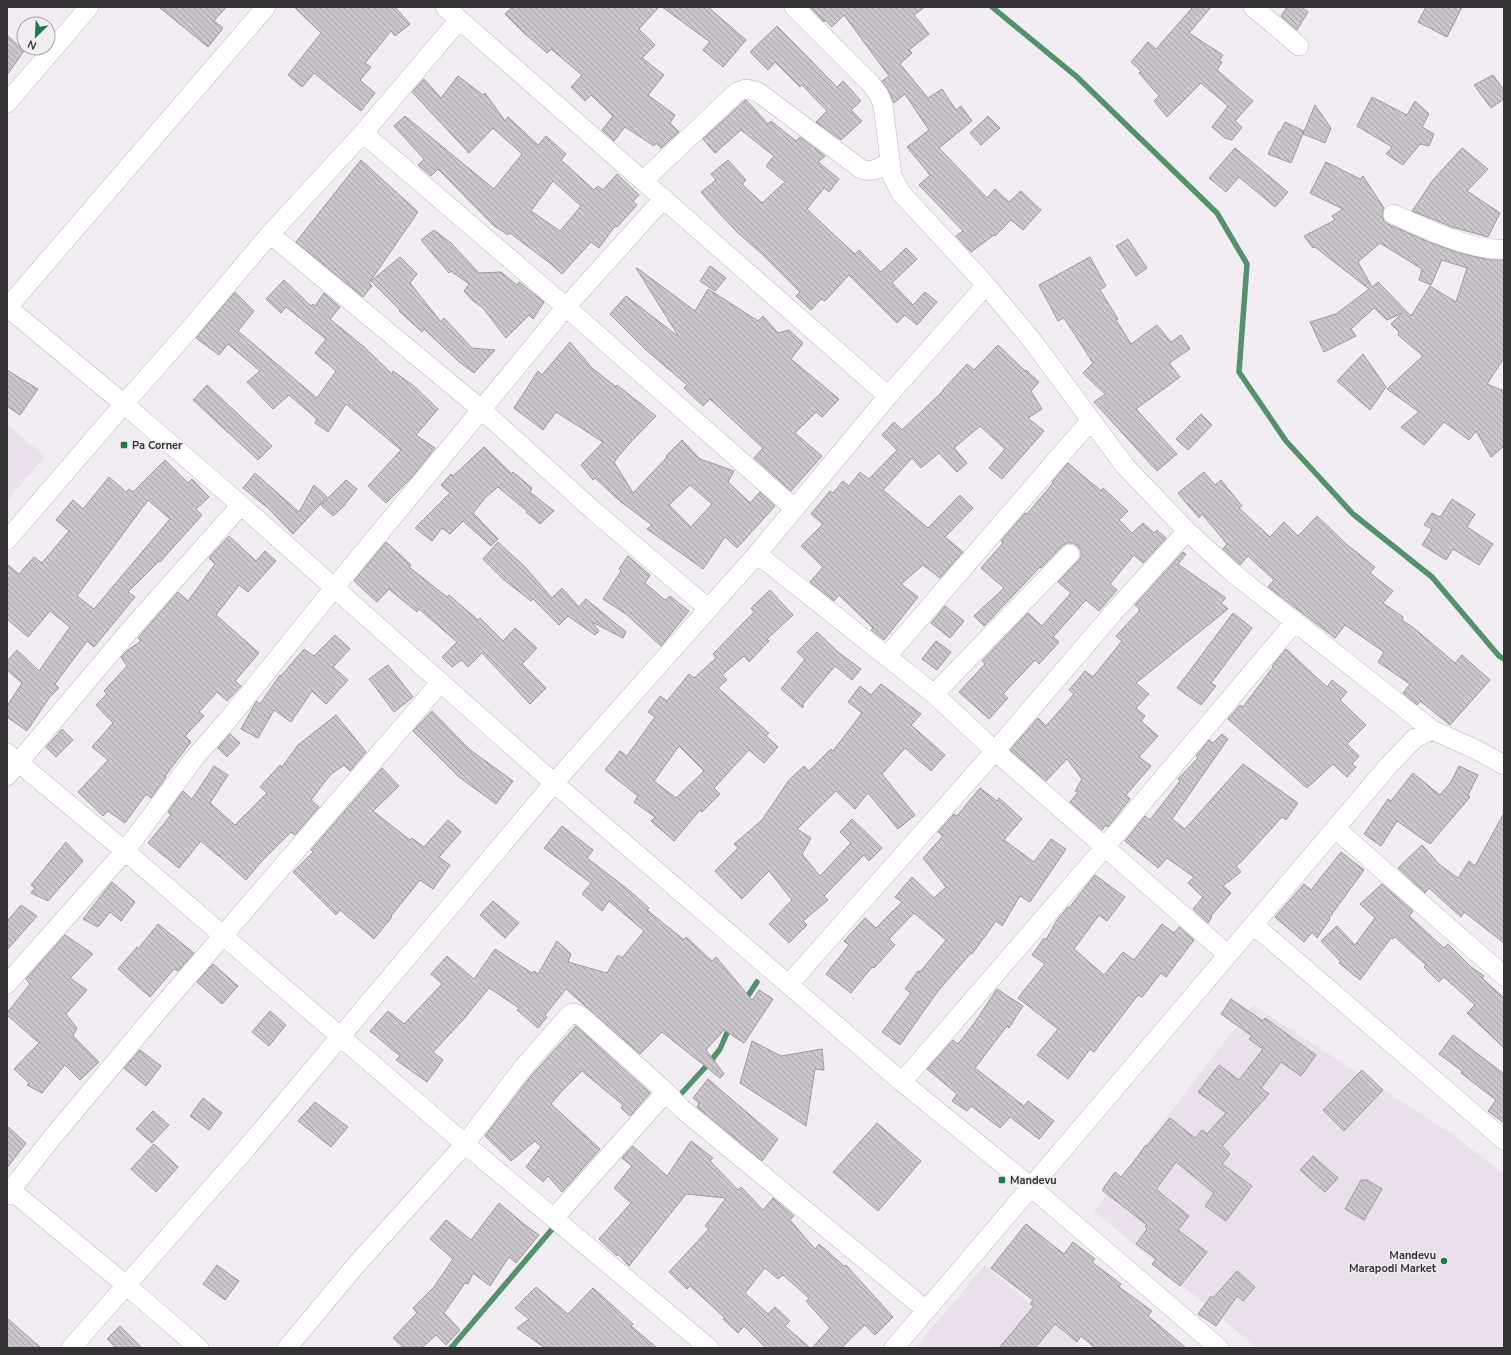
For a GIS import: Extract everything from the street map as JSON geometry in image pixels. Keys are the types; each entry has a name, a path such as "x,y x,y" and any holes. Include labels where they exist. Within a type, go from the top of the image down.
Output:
{"street":[{"path":"7,102 89,7"},
{"path":"266,7 7,308 124,404 241,505 554,782 902,1082 1031,1187 1219,1348"},
{"path":"794,7 866,79 879,95 883,105 889,162 892,176 901,194 986,285 1034,343 1125,466 1187,531 1233,573 1294,622 1432,730 1475,749 1504,765"},
{"path":"1253,7 1299,46"},
{"path":"7,540 270,234 363,133 454,12 888,396"},
{"path":"644,180 737,92 746,89 758,92 861,169 876,171 889,162"},
{"path":"363,133 566,307 795,509"},
{"path":"7,984 125,851 196,756 227,721 334,588 566,307 664,198"},
{"path":"1392,214 1438,234 1471,245 1498,250 1504,249"},
{"path":"270,234 482,410 595,512 709,609"},
{"path":"72,1348 244,1151 554,782 757,554 888,396 986,285"},
{"path":"887,656 1091,420"},
{"path":"241,505 11,764 125,851 465,1144 554,1218 696,1344"},
{"path":"789,984 995,751 1113,613 1187,531"},
{"path":"757,554 934,694 995,751 1227,954"},
{"path":"934,694 1070,554"},
{"path":"902,1082 1105,847 1294,622"},
{"path":"199,1348 126,1285 8,1191 100,1080 442,682"},
{"path":"894,1348 1389,765 1415,738 1432,730"},
{"path":"1336,829 1504,976"},
{"path":"1254,925 1504,1140"},
{"path":"287,1348 356,1265 465,1144 522,1069 570,1014 574,1013 581,1016 682,1108 926,1310"},
{"path":"554,1218 666,1092"}],"shaded area":[{"path":"7,424 45,456 7,501"},
{"path":"1253,1005 1449,1132 1504,1174 1504,1348 1257,1348 1094,1211"},
{"path":"985,1265 1082,1348 915,1348"}],"building":[{"path":"159,7 226,7 214,21 223,28 208,47"},
{"path":"294,7 395,7 410,24 395,36 391,31 365,63 371,67 360,80 375,93 361,111 314,73 302,87 288,75 321,33"},
{"path":"513,7 659,7 639,29 655,45 642,58 664,75 648,95 675,115 670,123 679,132 661,148 656,143 654,146 625,127 614,141 602,130 613,116 591,95 585,101 571,87 582,75 551,49 547,53 524,33 505,14"},
{"path":"662,7 708,7 746,40 723,67 703,50 710,42"},
{"path":"810,7 925,7 914,15 929,34 909,50 912,53 900,64 928,98 942,89 956,110 961,106 972,121 939,148 987,198 995,189 1009,202 1021,191 1041,210 1023,230 1011,220 995,236 994,235 971,252 956,236 963,231 919,185 930,175 907,147 929,130 905,94 894,103 889,91 882,81 889,76 844,15 832,27 825,20 824,22"},
{"path":"1193,7 1211,7 1189,33 1223,55 1219,61 1222,62 1217,70 1253,101 1235,121 1242,127 1232,140 1225,138 1212,127 1228,106 1201,83 1167,117 1154,101 1159,96 1139,73 1141,71 1131,62 1148,42 1156,49"},
{"path":"1287,7 1301,7 1308,12 1297,30 1281,16"},
{"path":"1426,7 1462,7 1447,37 1418,22"},
{"path":"777,26 837,87 843,81 861,101 851,110 862,121 841,140 816,122 827,111 802,85 800,87 775,62 768,70 750,52"},
{"path":"7,35 16,43 16,56 20,56 7,75"},
{"path":"1493,75 1504,90 1504,99 1491,108 1474,85"},
{"path":"458,76 483,95 485,93 505,121 508,117 538,145 546,136 566,154 561,160 594,190 598,186 603,190 617,174 639,195 633,202 637,205 617,227 615,226 599,248 591,242 562,274 510,233 508,235 493,225 438,169 431,176 418,165 424,159 394,126 405,116 494,189 522,154 493,128 469,153 412,92 424,79 441,98","holes":["553,181 581,206 560,231 531,211"]},
{"path":"1372,97 1407,115 1415,101 1429,114 1422,127 1434,134 1429,146 1420,144 1403,165 1386,154 1392,147 1357,126"},
{"path":"746,100 768,124 771,121 796,141 800,137 825,156 818,162 839,179 829,192 824,188 807,209 830,231 855,254 859,250 881,272 906,248 917,259 892,283 913,305 925,292 937,302 917,325 905,315 897,323 849,275 825,301 821,299 811,310 796,296 800,292 762,254 737,232 701,192 716,180 711,174 728,160 746,180 742,184 762,203 785,182 766,166 774,156 741,130 715,153 703,139"},
{"path":"1315,105 1331,128 1325,143 1303,134"},
{"path":"988,116 1000,128 981,145 970,133"},
{"path":"1285,122 1304,131 1291,163 1268,154"},
{"path":"1235,148 1288,192 1275,207 1239,177 1226,192 1209,178"},
{"path":"1462,148 1488,169 1467,191 1500,213 1488,237 1452,227 1412,211 1433,180"},
{"path":"361,160 418,212 369,283 372,286 363,297 296,242"},
{"path":"1326,162 1360,179 1363,176 1384,208 1382,215 1384,221 1388,224 1459,253 1490,260 1504,260 1504,358 1487,384 1504,391 1504,446 1491,457 1476,431 1469,440 1444,422 1424,445 1401,427 1419,412 1387,389 1423,356 1398,335 1399,332 1391,324 1402,313 1387,320 1374,308 1351,329 1356,336 1324,352 1310,322 1336,314 1369,289 1315,247 1313,248 1304,236 1335,220 1332,216 1343,209 1310,193","holes":["1380,243 1422,269 1419,280 1431,285 1442,260 1467,268 1456,302 1430,286 1411,316 1378,282 1372,287 1358,262"]},
{"path":"434,230 451,243 479,273 501,272 517,285 519,282 544,302 533,319 529,315 506,338 483,308 472,300 464,291 469,284 451,271 449,273 421,240"},
{"path":"1128,239 1147,268 1136,276 1116,246"},
{"path":"400,257 417,274 410,283 441,322 444,318 472,348 495,350 474,373 458,361 424,329 422,332 399,311 400,310 371,281"},
{"path":"1090,257 1106,286 1100,290 1131,344 1157,325 1171,342 1181,335 1190,349 1169,363 1180,377 1136,409 1177,454 1157,471 1094,402 1105,394 1083,373 1093,363 1064,318 1058,321 1039,285"},
{"path":"710,266 726,278 715,291 700,281"},
{"path":"636,268 695,311 708,289 758,321 763,316 778,333 789,330 803,343 791,359 839,399 822,417 816,412 795,433 822,456 791,491 754,458 763,448 710,399 703,406 684,388 687,385 645,349 610,314 626,296 679,337"},
{"path":"284,280 311,306 313,304 315,306 324,293 340,307 330,319 364,347 392,374 393,371 414,386 438,409 416,435 435,448 412,477 386,503 368,486 401,450 346,404 328,432 315,423 317,419 289,395 273,409 247,382 260,371 228,344 219,355 196,338 235,292 254,311 238,331 317,398 336,371 315,353 326,339 286,307 281,313 266,299"},
{"path":"570,342 592,368 616,387 617,385 656,416 614,462 633,493 682,440 700,459 734,471 728,482 750,503 760,492 775,506 737,548 725,537 703,569 647,529 652,525 621,502 595,478 593,480 581,465 603,442 556,412 543,430 514,408 538,371 542,375","holes":["690,485 712,504 691,527 669,505"]},
{"path":"998,345 1025,371 1026,370 1039,382 1031,391 1042,409 1028,418 1044,431 1002,479 989,468 1005,449 980,426 954,448 967,463 957,472 939,453 921,468 912,458 883,490 928,528 960,495 973,508 945,537 963,552 940,578 923,565 901,584 918,597 884,640 871,630 873,628 839,595 834,601 810,582 823,567 801,546 823,524 811,514 830,491 833,493 843,481 849,486 860,472 869,479 897,450 882,435 894,422 902,430 943,391 967,364 974,370"},
{"path":"1363,354 1386,387 1370,410 1337,381"},
{"path":"7,370 38,389 20,415 7,406"},
{"path":"207,385 272,446 258,460 193,400"},
{"path":"1201,414 1212,425 1188,450 1176,439"},
{"path":"484,447 512,474 513,472 532,488 530,492 554,511 540,524 498,487 486,497 473,513 498,539 491,546 463,521 450,534 442,528 432,541 415,528 450,493 441,485 451,474 453,476"},
{"path":"165,460 188,483 192,479 209,497 196,509 202,515 160,562 159,561 128,592 135,597 94,647 87,641 55,684 59,688 49,698 27,731 7,717 7,706 22,683 7,670 7,661 17,650 39,671 70,627 50,611 28,637 7,619 7,564 19,574 34,557 42,563 69,531 56,520 73,500 83,509 109,477 126,492 129,489 133,492","holes":["148,500 170,519 94,609 77,596"]},
{"path":"1068,463 1101,491 1103,488 1128,511 1119,520 1132,533 1143,523 1154,533 1157,530 1166,538 1143,563 1134,555 1110,584 1117,590 1099,611 1086,600 1053,637 1059,642 1039,664 1035,660 1003,694 1008,698 989,719 959,692 985,664 982,661 1028,613 1042,626 1071,593 1058,582 1081,557 1081,551 1078,546 1073,543 1067,543 1062,546 984,626 974,616 1004,588 981,568 1003,543 1001,541 1025,513 1027,514"},
{"path":"1204,472 1215,485 1221,480 1242,506 1239,508 1270,537 1284,522 1298,536 1317,516 1345,543 1375,567 1370,573 1393,591 1383,603 1403,617 1402,620 1415,629 1455,663 1462,655 1490,680 1450,725 1420,701 1417,705 1403,693 1410,684 1378,662 1384,652 1345,625 1335,638 1268,587 1274,580 1248,556 1240,565 1223,549 1227,544 1202,514 1199,518 1178,493"},
{"path":"255,473 299,512 314,485 327,497 293,534 268,508 243,488"},
{"path":"346,480 357,489 344,506 333,516 321,505"},
{"path":"1452,499 1475,514 1467,527 1493,544 1479,565 1453,549 1446,560 1422,545 1432,529 1424,525 1432,513 1440,517"},
{"path":"229,536 256,561 265,551 276,561 248,592 239,585 216,615 259,653 235,681 241,686 227,701 217,692 199,712 204,716 185,736 191,742 165,776 166,777 151,798 146,794 125,823 108,811 103,816 78,792 108,760 92,747 113,723 96,705 107,694 104,691 127,666 121,657 141,641 138,638 178,592 188,601 215,564 209,558"},
{"path":"386,542 411,565 409,567 447,597 449,595 478,620 480,618 503,641 515,628 537,648 522,664 546,688 530,704 482,653 468,667 462,660 452,667 442,657 457,642 419,609 417,612 389,589 377,602 354,581"},
{"path":"498,542 524,566 552,598 562,588 579,607 586,599 626,632 623,638 592,622 599,631 595,635 568,616 559,625 533,599 531,601 503,579 483,559"},
{"path":"1183,552 1186,554 1178,564 1226,598 1221,603 1228,609 1136,683 1149,694 1136,708 1145,716 1141,721 1158,736 1139,757 1151,766 1126,795 1130,799 1108,827 1106,825 1102,830 1070,802 1078,792 1075,791 1082,779 1067,759 1046,781 1010,750 1038,718 1046,726 1074,694 1069,690 1085,671 1093,677 1122,641 1116,636 1140,610 1135,605"},
{"path":"628,556 650,575 645,583 665,600 670,596 689,611 661,646 626,614 603,599 621,571 619,569"},
{"path":"770,590 793,615 767,639 769,641 749,662 744,656 722,675 727,680 718,688 769,733 766,736 778,747 764,763 749,750 714,788 720,794 702,812 700,810 674,841 651,821 655,817 634,802 638,796 605,770 620,751 627,756 655,717 648,712 660,696 667,701 689,674 694,678 716,658 713,654 754,612 751,608","holes":["679,746 704,771 676,798 654,781"]},
{"path":"945,606 964,621 950,638 931,623"},
{"path":"1233,613 1252,628 1211,683 1216,686 1201,705 1177,688"},
{"path":"817,632 838,652 861,669 852,680 835,666 803,704 803,708 781,689 805,659 797,652"},
{"path":"335,635 350,649 333,667 348,680 326,704 312,691 291,722 274,710 258,738 241,729 257,701 260,704 280,675 281,676 304,649 314,656"},
{"path":"936,641 951,652 937,670 922,659"},
{"path":"1286,649 1327,687 1332,680 1347,692 1340,700 1366,725 1347,744 1359,756 1352,764 1356,767 1347,777 1333,764 1307,788 1228,719 1240,705 1243,707"},
{"path":"388,665 413,697 394,712 369,679"},
{"path":"881,684 921,714 911,725 945,755 931,771 905,748 882,774 915,815 898,829 868,793 855,809 836,791 797,829 811,838 802,854 820,876 851,843 840,832 852,819 882,848 869,861 864,855 824,896 828,900 803,921 807,925 789,943 769,924 792,900 769,871 742,899 715,871 738,848 734,844 762,820 789,780 804,766 809,771 831,749 833,751 862,713 848,702 860,686 871,695"},
{"path":"432,711 469,749 513,781 496,804 459,777 413,731"},
{"path":"336,715 366,752 350,771 344,765 330,775 311,800 319,807 295,835 291,832 261,862 246,880 201,841 179,868 148,843 171,815 168,812 183,791 192,799 214,766 228,775 210,803 235,825 267,793 260,787 280,765 282,767 298,745"},
{"path":"62,729 73,740 56,757 46,747"},
{"path":"230,734 240,743 227,757 218,748"},
{"path":"1222,734 1228,739 1172,819 1185,829 1243,764 1298,803 1286,820 1282,817 1236,866 1241,872 1223,886 1231,893 1211,916 1212,917 1208,923 1193,909 1203,897 1188,883 1194,877 1167,858 1158,868 1125,841 1145,816 1150,820 1180,781 1178,779 1198,758 1196,756 1209,740 1213,743"},
{"path":"1459,766 1478,775 1468,795 1470,797 1430,844 1397,821 1381,846 1364,834 1388,799 1391,801 1413,773 1440,795 1451,782"},
{"path":"382,768 399,786 373,811 410,840 412,838 424,847 448,820 461,832 439,857 450,865 433,889 420,880 374,939 340,910 336,915 293,872 313,852 311,850"},
{"path":"980,788 997,801 999,798 1022,819 1004,840 1034,862 1051,839 1066,849 1030,902 1020,896 1002,926 996,921 972,954 971,953 938,991 900,1045 882,1032 911,993 905,989 918,971 920,972 946,940 914,913 889,939 895,945 874,968 872,967 851,993 826,974 849,945 844,941 865,918 876,928 902,902 895,897 912,877 934,898 946,887 923,858 943,836 938,832 954,814 957,816"},
{"path":"1504,813 1504,943 1464,912 1461,917 1429,888 1425,893 1398,868 1422,845 1440,865 1458,878 1469,861 1475,866"},
{"path":"562,826 593,850 587,858 630,891 649,908 647,910 684,940 686,937 712,961 716,957 752,1000 759,990 773,999 744,1043 724,1030 706,1050 724,1074 720,1078 662,1032 640,1054 566,989 545,1015 547,1017 538,1028 517,1010 519,1008 489,988 463,1020 433,1052 443,1060 427,1082 396,1060 400,1056 370,1031 388,1011 404,1024 442,984 431,974 447,956 474,979 495,949 532,973 534,971 538,974 557,941 571,954 568,962 607,973 618,955 622,958 644,931 609,901 602,911 582,894 591,883 544,848"},
{"path":"66,842 83,861 48,901 31,893 35,888 31,885"},
{"path":"1341,852 1364,870 1329,918 1330,919 1317,938 1312,932 1304,942 1275,917 1304,884 1311,890"},
{"path":"1095,875 1125,897 1107,921 1099,915 1074,949 1104,975 1123,952 1134,960 1162,924 1174,933 1179,927 1194,940 1166,977 1161,973 1142,997 1138,995 1094,1052 1090,1049 1068,1079 1037,1055 1058,1029 1018,998 1045,964 1032,955 1044,938 1046,940 1057,920 1068,907 1069,908"},
{"path":"112,882 135,902 121,921 110,912 98,927 83,919"},
{"path":"1382,884 1413,911 1409,916 1444,948 1448,944 1471,967 1484,976 1482,978 1504,998 1504,1048 1467,1013 1475,1005 1444,977 1439,982 1424,967 1426,965 1395,937 1393,939 1391,938 1360,980 1339,963 1341,962 1321,941 1337,926 1355,945 1375,918 1360,904"},
{"path":"493,901 519,923 505,938 480,915"},
{"path":"21,905 37,916 7,950 7,921"},
{"path":"158,924 194,953 178,971 174,969 150,997 118,969 137,947 138,949"},
{"path":"65,935 93,954 70,978 87,990 66,1014 77,1028 73,1036 99,1062 80,1080 65,1065 42,1093 27,1085 29,1083 14,1069 39,1043 7,1015 7,1013 30,984 26,979"},
{"path":"213,964 238,986 222,1004 197,982"},
{"path":"997,989 1023,1006 1009,1028 1007,1026 975,1068 1024,1106 1028,1101 1054,1121 1039,1139 1010,1117 1000,1128 971,1106 967,1111 952,1101 957,1094 927,1069 953,1040 958,1044"},
{"path":"1231,999 1263,1021 1265,1018 1316,1055 1301,1076 1281,1062 1261,1088 1269,1094 1222,1146 1230,1154 1222,1164 1252,1186 1226,1221 1205,1206 1214,1193 1176,1162 1157,1188 1157,1190 1189,1216 1178,1230 1207,1252 1180,1286 1152,1264 1156,1259 1136,1244 1147,1229 1145,1227 1147,1225 1102,1190 1115,1172 1121,1177 1146,1145 1147,1146 1170,1118 1195,1138 1202,1130 1207,1134 1226,1113 1198,1092 1219,1065 1239,1080 1263,1049 1249,1039 1252,1036 1221,1014"},
{"path":"270,1011 286,1025 269,1046 252,1032"},
{"path":"576,1026 650,1093 630,1116 621,1108 623,1105 582,1071 561,1092 551,1104 600,1149 562,1192 548,1176 543,1182 526,1167 541,1147 535,1141 511,1161 485,1136 531,1076"},
{"path":"1453,1035 1504,1074 1504,1123 1488,1111 1496,1100 1461,1073 1462,1071 1439,1054"},
{"path":"752,1041 781,1056 822,1049 824,1070 815,1069 806,1126 740,1083"},
{"path":"140,1050 161,1066 146,1086 124,1068"},
{"path":"1362,1070 1383,1090 1344,1131 1323,1110"},
{"path":"708,1079 778,1139 762,1161 697,1107 699,1103 693,1098"},
{"path":"203,1098 222,1113 209,1130 190,1116"},
{"path":"315,1102 348,1127 331,1147 298,1121"},
{"path":"153,1111 169,1125 152,1143 136,1129"},
{"path":"877,1123 921,1161 878,1211 833,1172"},
{"path":"7,1126 26,1143 7,1168"},
{"path":"691,1141 713,1158 710,1161 738,1190 741,1187 763,1210 773,1198 794,1216 790,1220 815,1249 819,1244 844,1266 846,1265 893,1317 875,1335 865,1325 842,1348 812,1348 830,1328 806,1301 809,1298 783,1275 778,1279 765,1268 745,1293 768,1314 775,1307 790,1321 785,1326 810,1348 766,1348 744,1326 738,1333 723,1319 725,1318 690,1286 687,1289 669,1272 709,1229 705,1226 726,1198 686,1194 629,1266 618,1254 617,1256 599,1239 631,1203 614,1188 632,1166 622,1158 633,1146 667,1176"},
{"path":"154,1144 178,1167 156,1192 131,1169"},
{"path":"1313,1156 1338,1178 1325,1192 1300,1170"},
{"path":"1361,1180 1367,1180 1382,1189 1364,1220 1345,1209"},
{"path":"499,1203 539,1235 516,1263 509,1257 490,1286 473,1273 468,1284 465,1283 444,1313 460,1330 446,1345 436,1335 422,1348 404,1348 393,1338 417,1313 413,1308 434,1287 453,1259 430,1239 446,1220 471,1240"},
{"path":"1026,1224 1064,1254 1073,1242 1095,1259 1092,1262 1121,1284 1119,1287 1152,1311 1148,1316 1186,1348 1095,1348 1081,1336 1077,1342 1055,1324 1035,1348 999,1348 1034,1306 1030,1304 1033,1300 991,1268"},
{"path":"217,1265 239,1281 225,1300 203,1284"},
{"path":"1237,1271 1255,1287 1243,1301 1237,1296 1216,1326 1198,1314 1211,1296 1213,1298"},
{"path":"536,1287 568,1314 593,1288 633,1324 631,1326 657,1348 545,1348 517,1328 529,1319 515,1308"},
{"path":"7,1318 41,1348 7,1348"},
{"path":"120,1326 142,1348 116,1348 107,1339"}],"waterway":[{"path":"992,7 1076,76 1217,213 1247,264 1239,372 1286,441 1353,514 1432,577 1499,656 1504,659"},
{"path":"744,1002 757,982"},
{"path":"680,1095 720,1049 730,1026"},
{"path":"451,1348 554,1227"}],"place":[{"name":"Pa Corner","path":"124,445"},
{"name":"Mandevu","path":"1002,1180"},
{"name":"Mandevu Marapodi Market","path":"1444,1261"}]}
